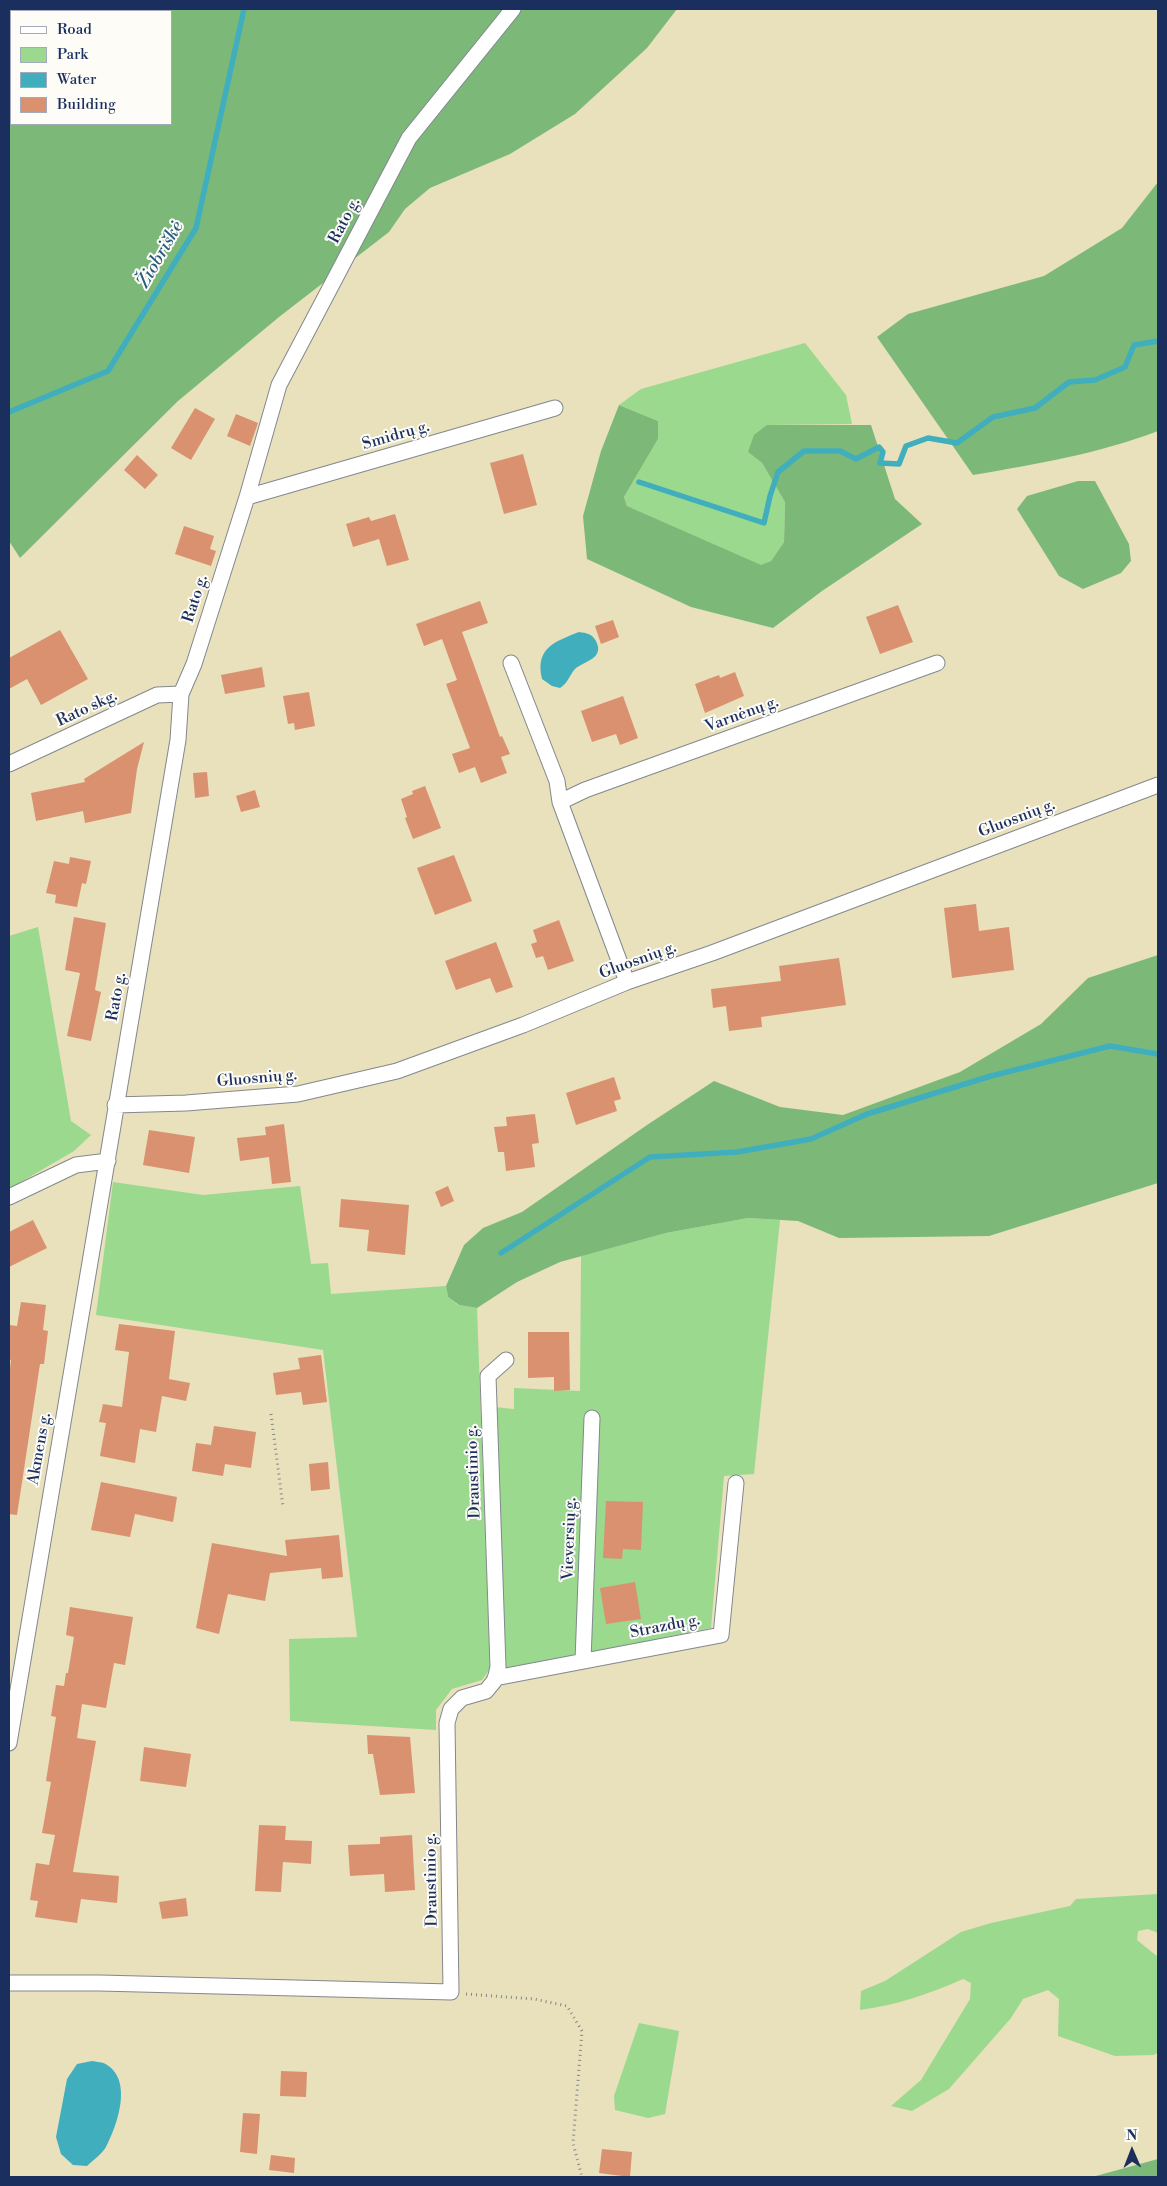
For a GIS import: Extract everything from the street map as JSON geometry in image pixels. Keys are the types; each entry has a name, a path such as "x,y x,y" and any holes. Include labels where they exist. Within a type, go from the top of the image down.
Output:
{"street":[{"name":"Rato g.","path":"108,1161 115,1104 178,740 182,694 194,664 247,497 279,385 408,138 513,9"},
{"name":"Smidrų g.","path":"247,497 555,408"},
{"path":"511,663 557,781 560,802 627,982"},
{"name":"Varnėnų g.","path":"560,802 585,790 937,663"},
{"name":"Rato skg.","path":"9,764 157,695 182,694"},
{"name":"Gluosnių g.","path":"115,1104 186,1103 298,1094 388,1073 523,1025 627,982 712,953 1158,785"},
{"path":"9,1197 76,1165 108,1161"},
{"name":"Akmens g.","path":"9,1743 108,1161"},
{"name":"Draustinio g.","path":"451,1992 447,1723 451,1709 462,1698 486,1691 495,1678 498,1667 488,1376 506,1360"},
{"name":"Vieversių g.","path":"583,1661 592,1418"},
{"name":"Strazdų g.","path":"495,1678 721,1634 736,1483"},
{"path":"9,1983 100,1983 451,1992"}],"path":[{"path":"270,1414 283,1508"},
{"path":"451,1992 534,1999 567,2006 582,2031 573,2143 582,2177"}],"green space":[{"path":"9,9 677,9 647,48 575,114 510,154 430,188 405,209 389,232 279,317 178,401 20,558 9,541"},
{"path":"1158,182 1158,431 1090,452 973,475 877,337 908,314 1044,276 1122,228"},
{"path":"805,343 846,395 852,424 767,425 748,452 762,463 785,502 784,542 771,561 761,566 627,506 624,497 658,439 658,421 619,405 641,389"},
{"path":"619,405 658,421 658,439 624,497 627,506 761,565 771,561 784,542 785,502 762,463 748,452 754,435 767,425 871,425 895,499 922,524 822,591 773,628 691,607 587,559 583,516 601,451"},
{"path":"1078,481 1095,481 1129,544 1131,561 1121,573 1083,589 1059,576 1017,509 1027,496"},
{"path":"38,927 71,1121 91,1135 74,1151 9,1189 9,936"},
{"path":"1158,955 1158,1183 989,1236 839,1238 798,1221 748,1218 666,1233 560,1262 517,1282 477,1308 459,1305 448,1297 446,1286 464,1245 483,1228 522,1212 714,1081 780,1107 843,1115 960,1072 1041,1024 1088,978"},
{"path":"113,1182 203,1195 300,1186 311,1264 328,1263 331,1294 446,1286 448,1297 458,1305 477,1308 490,1669 482,1680 452,1689 436,1710 436,1730 290,1721 289,1639 357,1637 323,1350 96,1315"},
{"path":"748,1218 780,1220 754,1474 724,1476 711,1628 505,1670 494,1407 514,1409 514,1388 580,1391 581,1256 666,1233"},
{"path":"1158,1894 1158,1933 1148,1929 1138,1931 1137,1940 1158,1957 1158,2052 1154,2055 1115,2056 1058,2036 1059,1999 1048,1990 1023,1999 1011,2018 949,2089 912,2111 891,2106 921,2080 970,1999 971,1983 963,1979 913,1998 860,2010 861,1991 885,1981 961,1932 991,1923 1070,1906 1076,1899"},
{"path":"639,2023 679,2031 665,2114 648,2118 615,2110 614,2096"},
{"path":"1158,2159 1158,2177 1092,2177"}],"water":[{"path":"579,632 587,633 596,641 598,652 596,656 575,669 563,686 560,688 552,686 542,679 541,660 544,653 554,643"},
{"path":"92,2061 106,2064 115,2072 121,2092 118,2116 110,2138 100,2155 87,2166 73,2165 61,2154 56,2137 67,2079 77,2064"}],"building":[{"path":"195,408 215,419 191,460 171,448"},
{"path":"236,414 258,423 250,446 227,436"},
{"path":"523,454 537,505 504,514 490,463"},
{"path":"137,455 158,475 145,489 124,470"},
{"path":"395,514 409,560 387,566 379,539 353,547 346,524 369,517 371,521"},
{"path":"184,526 214,536 210,549 216,551 211,566 175,554"},
{"path":"480,601 488,623 462,632 500,737 502,736 510,754 501,757 507,773 481,783 475,767 459,773 452,754 470,748 446,684 457,680 442,639 424,646 416,624"},
{"path":"898,605 913,642 880,654 866,617"},
{"path":"613,620 619,637 601,644 595,626"},
{"path":"60,630 88,679 41,705 27,679 9,689 9,658"},
{"path":"262,667 265,687 225,694 221,675"},
{"path":"735,672 744,696 705,713 695,684 719,675 720,678"},
{"path":"309,692 315,726 295,730 294,723 288,724 283,696"},
{"path":"623,696 638,738 620,745 616,734 592,742 581,711"},
{"path":"144,742 137,769 131,813 85,823 83,811 36,821 31,793 85,782 84,779"},
{"path":"207,772 209,796 195,798 193,773"},
{"path":"425,786 441,828 413,839 405,818 407,817 401,799 413,794 412,791"},
{"path":"255,790 260,807 241,812 236,796"},
{"path":"454,855 472,901 435,915 417,868"},
{"path":"70,857 91,861 86,884 82,883 77,907 55,903 56,895 46,893 54,861 69,864"},
{"path":"976,904 979,931 1009,927 1014,970 952,978 944,908"},
{"path":"74,917 106,923 95,990 101,992 91,1041 67,1036 80,973 65,970"},
{"path":"559,920 574,961 548,970 543,956 536,958 531,944 537,942 533,930"},
{"path":"496,942 513,987 496,993 490,978 456,990 445,961"},
{"path":"839,958 846,1005 761,1017 762,1027 729,1031 726,1006 713,1008 711,989 781,981 779,966"},
{"path":"614,1077 621,1099 614,1101 617,1111 576,1125 566,1093"},
{"path":"535,1114 539,1143 532,1144 535,1167 506,1171 504,1152 498,1152 494,1127 507,1126 506,1117"},
{"path":"284,1124 291,1182 272,1184 269,1157 240,1161 237,1138 266,1135 265,1127"},
{"path":"149,1130 195,1137 189,1173 143,1165"},
{"path":"448,1186 454,1201 441,1207 435,1192"},
{"path":"341,1199 409,1205 405,1255 367,1251 369,1230 339,1227"},
{"path":"33,1220 47,1248 9,1267 9,1232"},
{"path":"21,1302 46,1305 43,1330 48,1331 44,1364 40,1364 17,1515 9,1514 9,1377 11,1360 9,1359 9,1325 17,1326"},
{"path":"119,1324 175,1331 169,1379 190,1383 186,1401 162,1396 156,1432 140,1429 135,1463 100,1456 106,1423 99,1422 103,1404 122,1407 129,1352 115,1350"},
{"path":"528,1332 569,1332 570,1390 554,1391 554,1377 528,1378"},
{"path":"321,1355 327,1402 303,1405 301,1392 276,1395 273,1373 300,1369 298,1358"},
{"path":"214,1426 256,1432 251,1468 225,1464 223,1476 192,1471 196,1443 211,1445"},
{"path":"328,1462 330,1489 311,1491 309,1464"},
{"path":"101,1482 177,1497 173,1522 135,1514 130,1537 91,1530"},
{"path":"606,1501 643,1502 641,1550 623,1549 622,1559 603,1558"},
{"path":"339,1535 343,1577 322,1579 321,1568 270,1573 265,1601 228,1594 219,1634 196,1628 212,1543 287,1556 285,1540"},
{"path":"635,1582 641,1619 606,1624 600,1588"},
{"path":"70,1607 133,1617 125,1665 114,1663 106,1708 82,1704 77,1738 96,1741 73,1872 119,1876 117,1903 81,1899 77,1923 35,1917 38,1901 30,1900 36,1863 49,1865 55,1835 42,1833 51,1782 46,1781 56,1717 51,1716 56,1685 64,1686 74,1637 66,1635"},
{"path":"367,1735 410,1737 415,1793 380,1795 373,1754 368,1754"},
{"path":"144,1747 191,1754 186,1787 140,1781"},
{"path":"259,1825 286,1826 285,1840 312,1841 311,1864 283,1862 281,1892 255,1891"},
{"path":"412,1835 415,1890 385,1892 384,1874 350,1876 348,1845 380,1844 380,1837"},
{"path":"186,1898 188,1916 162,1919 159,1902"},
{"path":"281,2071 307,2072 306,2097 280,2096"},
{"path":"243,2113 260,2114 257,2154 240,2152"},
{"path":"602,2149 632,2152 630,2177 599,2173"},
{"path":"271,2155 295,2158 294,2173 269,2170"}],"waterway":[{"name":"Žiobriškė","path":"9,412 108,371 196,228 244,9"},
{"path":"639,482 764,523 778,472 804,451 840,451 856,459 879,447 883,452 880,463 899,464 906,446 928,438 957,443 993,417 1035,408 1069,382 1095,380 1125,367 1134,345 1158,341"},
{"path":"501,1253 650,1157 737,1152 811,1139 867,1114 991,1076 1110,1046 1158,1054"}]}
